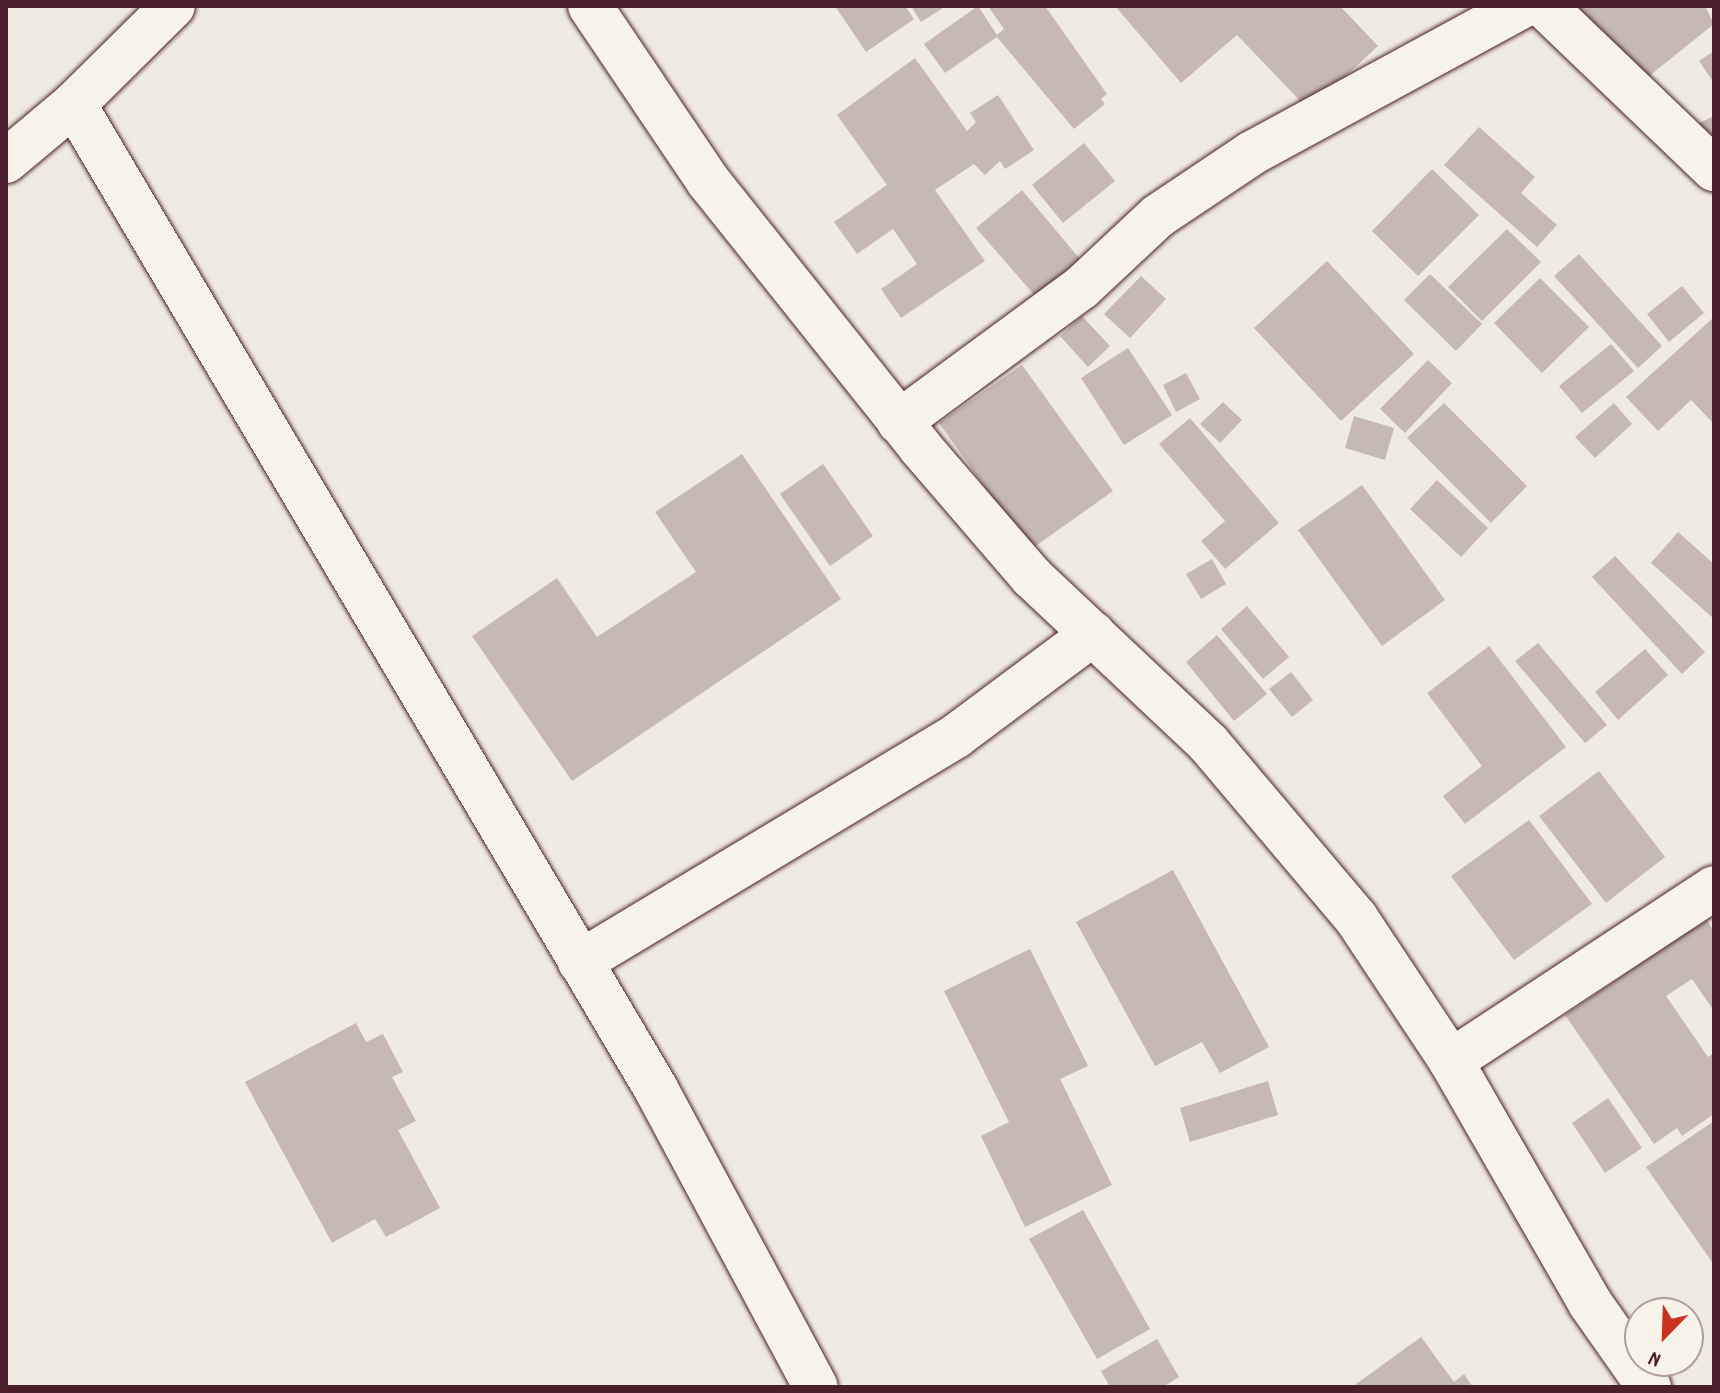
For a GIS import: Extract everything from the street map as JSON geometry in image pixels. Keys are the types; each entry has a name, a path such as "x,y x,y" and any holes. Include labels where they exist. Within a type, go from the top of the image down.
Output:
{"street":[{"path":"590,6 708,181 899,422 1032,577 1209,744 1356,918 1451,1061 1590,1303 1649,1387"},
{"path":"899,422 1081,288 1158,216 1252,153 1523,6"},
{"path":"1544,6 1714,169"},
{"path":"6,161 74,104 157,11"},
{"path":"74,104 664,1103 816,1387"},
{"path":"580,962 956,736 1093,634"},
{"path":"1451,1061 1714,888"}],"building":[{"path":"835,6 905,6 914,19 866,52"},
{"path":"911,6 946,6 921,22"},
{"path":"978,6 997,35 1004,29 988,6 1045,6 1107,94 1101,99 1105,104 1074,129 997,37 945,73 924,44"},
{"path":"1115,6 1340,6 1378,46 1309,110 1237,35 1181,83"},
{"path":"1574,6 1705,6 1714,24 1638,85"},
{"path":"1714,51 1714,83 1699,61"},
{"path":"915,58 967,131 976,122 970,113 998,95 1034,150 1005,169 1000,161 985,175 974,164 935,190 985,261 901,318 881,289 917,264 893,229 857,254 834,222 887,185 837,115"},
{"path":"1714,116 1714,168 1689,128"},
{"path":"1479,127 1535,177 1521,193 1557,225 1537,247 1444,165"},
{"path":"1084,143 1115,181 1063,223 1032,185"},
{"path":"1432,169 1479,215 1418,276 1372,231"},
{"path":"1022,190 1080,259 1036,297 976,228"},
{"path":"1507,229 1541,262 1482,321 1448,287"},
{"path":"1579,254 1662,346 1638,368 1554,276"},
{"path":"1327,261 1414,354 1341,421 1254,328"},
{"path":"1430,274 1482,324 1456,351 1404,300"},
{"path":"1141,276 1166,299 1130,338 1104,314"},
{"path":"1540,278 1589,327 1542,373 1494,323"},
{"path":"1682,286 1704,313 1669,342 1647,314"},
{"path":"1082,316 1110,346 1088,367 1060,336"},
{"path":"1714,317 1714,424 1691,400 1658,431 1626,397"},
{"path":"1611,344 1634,371 1582,413 1559,386"},
{"path":"1128,348 1172,415 1124,445 1081,378"},
{"path":"1428,360 1452,383 1405,433 1380,409"},
{"path":"1022,365 1113,491 1030,550 939,423"},
{"path":"1186,373 1200,399 1176,412 1163,385"},
{"path":"1223,402 1242,420 1220,443 1200,424"},
{"path":"1444,403 1527,486 1491,523 1407,438"},
{"path":"1614,403 1632,424 1595,458 1575,437"},
{"path":"1354,416 1394,428 1385,460 1345,448"},
{"path":"1190,418 1279,523 1225,569 1201,541 1225,521 1159,444"},
{"path":"742,454 841,599 572,781 472,636 557,578 597,637 696,572 655,512"},
{"path":"823,464 873,536 830,566 780,494"},
{"path":"1437,480 1488,528 1461,557 1410,509"},
{"path":"1362,485 1445,600 1382,646 1298,530"},
{"path":"1678,532 1714,564 1714,619 1651,563"},
{"path":"1615,556 1705,652 1682,674 1592,577"},
{"path":"1212,559 1226,584 1201,599 1186,574"},
{"path":"1247,606 1289,657 1263,679 1221,629"},
{"path":"1217,635 1267,694 1234,721 1186,662"},
{"path":"1538,643 1607,725 1585,743 1515,661"},
{"path":"1489,646 1566,747 1465,824 1443,796 1482,766 1427,693"},
{"path":"1645,649 1668,675 1618,720 1595,692"},
{"path":"1291,672 1313,700 1292,717 1269,689"},
{"path":"1599,771 1665,857 1606,903 1539,816"},
{"path":"1529,820 1592,904 1514,960 1451,876"},
{"path":"1173,870 1269,1047 1220,1073 1202,1042 1155,1066 1076,922"},
{"path":"1706,919 1714,931 1714,1011 1692,979 1666,996 1708,1057 1714,1053 1714,1114 1682,1136 1677,1128 1654,1144 1565,1015"},
{"path":"1030,949 1088,1066 1060,1079 1112,1185 1025,1227 981,1136 1009,1122 944,991"},
{"path":"356,1023 366,1042 383,1034 403,1072 392,1077 416,1121 398,1130 440,1208 386,1237 375,1219 332,1243 245,1082"},
{"path":"1268,1081 1278,1115 1190,1142 1180,1108"},
{"path":"1608,1098 1642,1148 1605,1173 1572,1123"},
{"path":"1714,1121 1714,1265 1646,1167"},
{"path":"1083,1210 1150,1329 1097,1359 1029,1239"},
{"path":"1421,1337 1454,1382 1464,1374 1473,1387 1352,1387"},
{"path":"1157,1339 1179,1377 1163,1387 1110,1387 1101,1371"}]}
